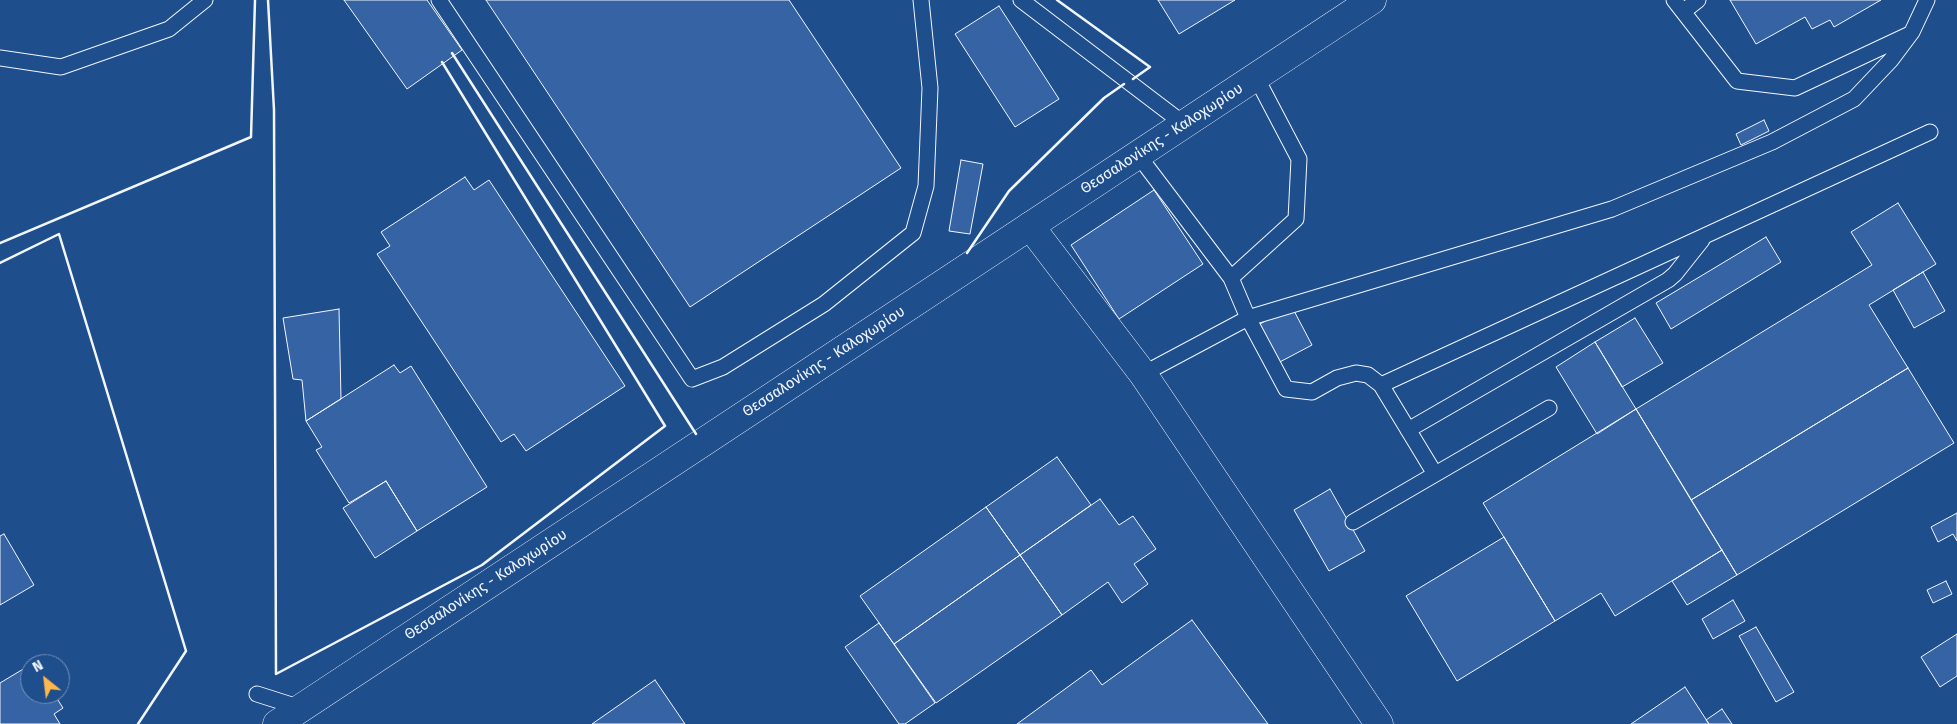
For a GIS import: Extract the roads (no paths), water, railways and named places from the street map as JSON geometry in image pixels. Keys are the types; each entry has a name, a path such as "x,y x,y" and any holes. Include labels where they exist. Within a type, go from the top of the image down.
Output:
{"main road":[{"name":"Θεσσαλονίκης - Καλοχωρίου","path":"277,724 1372,0"},
{"path":"1030,226 1143,374 1379,724"}],"lane":[{"path":"0,58 62,66 168,29 205,0"},
{"path":"439,0 692,379 723,367 824,304 913,233 926,186 930,88 921,0"},
{"path":"1021,0 1184,124"},
{"path":"1698,0 1679,6 1737,82 1795,88 1912,32"},
{"path":"1143,374 1248,318 1612,209 1772,142 1854,99 1891,60 1912,32 1927,0"},
{"path":"1232,278 1296,219 1299,159 1256,76"},
{"path":"1381,385 1930,132"},
{"path":"1138,155 1232,278 1248,318 1286,390 1312,392 1337,378 1356,373 1368,374 1381,385 1435,474"},
{"path":"1408,430 1668,280 1675,274 1704,237"},
{"path":"1353,522 1549,408"},
{"path":"257,694 300,708"}]}
